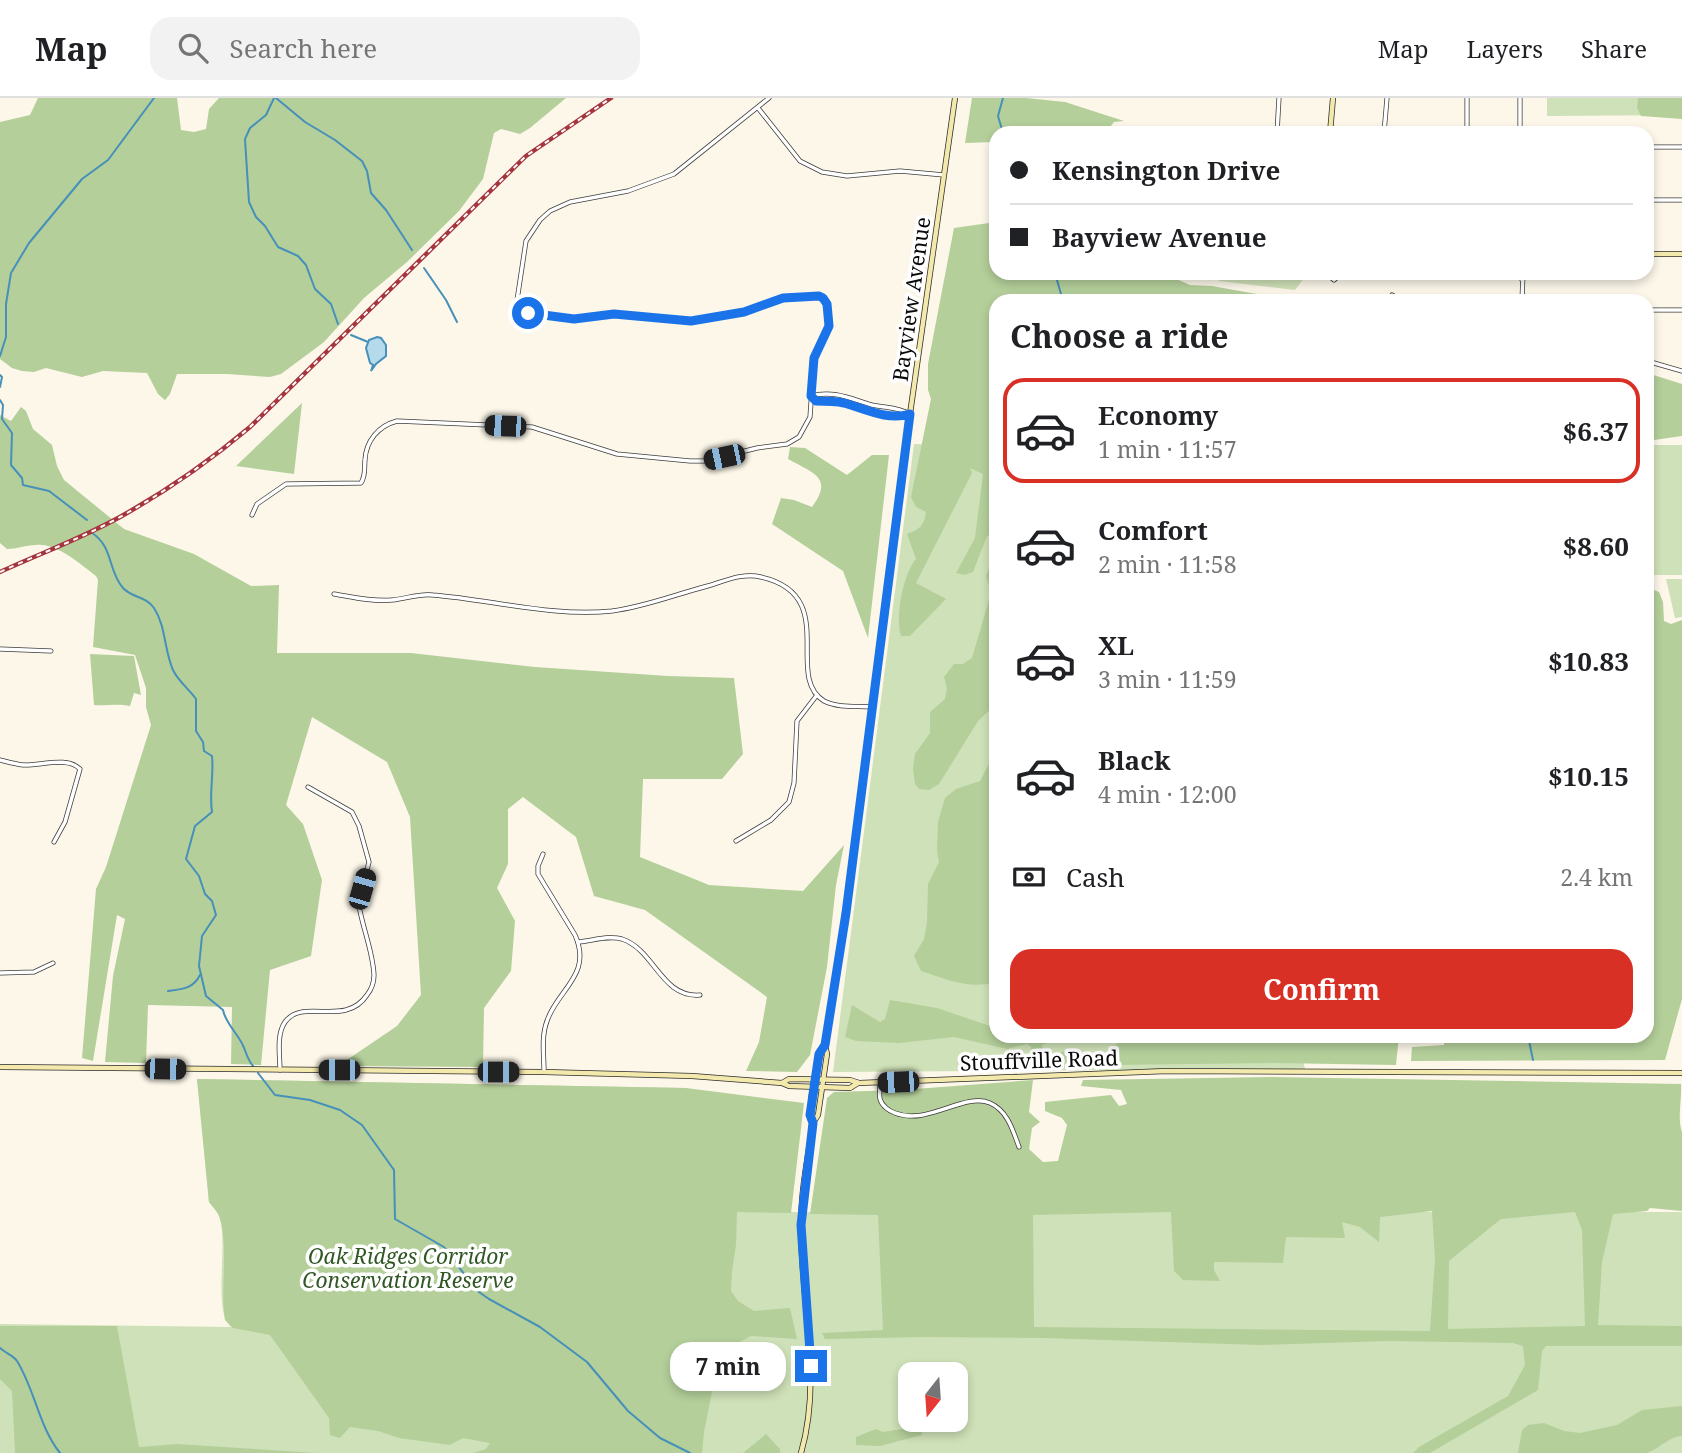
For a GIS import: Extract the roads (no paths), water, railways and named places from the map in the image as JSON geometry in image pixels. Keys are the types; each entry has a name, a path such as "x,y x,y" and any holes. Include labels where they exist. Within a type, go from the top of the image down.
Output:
{"main road":[{"name":"Bayview Avenue","path":"801,1453 809,1405 811,1366 801,1225 813,1123 818,1115 827,1054 825,1045 846,913 910,414 955,98"},
{"path":"1331,126 1333,98"},
{"path":"1654,254 1682,254"},
{"name":"Bayview Avenue","path":"813,1123 810,1115 815,1079 819,1054 825,1045"},
{"name":"Stouffville Road","path":"0,1067 544,1072 692,1076 782,1083 789,1086 850,1088 859,1083"},
{"name":"Stouffville Road","path":"782,1083 789,1079 859,1083 1167,1071 1682,1073"}],"street":[{"path":"252,515 257,504 286,484 361,483 365,478 366,451 370,440 377,431 397,421 532,427 617,454 705,461 787,444 799,437 810,417 814,358 829,326 827,304 819,296 783,298 744,312 691,321 614,314 574,319 528,313 516,307 526,241 540,220 550,211 570,202 628,191 674,174 769,98"},
{"path":"1277,126 1279,98"},
{"path":"1385,126 1387,98"},
{"path":"1467,98 1467,126"},
{"path":"1520,98 1520,126"},
{"path":"758,108 800,161 822,172 847,176 900,171 944,175"},
{"path":"1654,147 1682,147"},
{"path":"1654,200 1682,200"},
{"path":"1654,310 1682,310"},
{"path":"1654,363 1682,371"},
{"path":"811,396 842,395 873,405 902,409 910,414"},
{"path":"811,396 816,401 841,402 871,412 901,417 910,414"},
{"path":"334,594 382,601 432,594 563,611 596,612 630,608 733,578 757,576 783,586 800,604 808,623 809,682 817,695 833,704 871,707"},
{"path":"0,649 51,650"},
{"path":"736,841 771,820 789,802 794,783 797,722 817,695"},
{"path":"0,760 24,765 67,763 77,765 80,769 65,822 54,842"},
{"path":"280,1070 282,1029 291,1016 302,1012 332,1013 352,1010 369,993 374,976 359,906 369,862 363,836 352,812 308,786"},
{"path":"543,854 538,874 578,942 579,965 571,985 547,1021 543,1039 544,1072"},
{"path":"578,942 604,938 625,940 677,991 690,996 700,995"},
{"path":"0,973 34,972 54,963"},
{"path":"880,1082 880,1097 884,1105 890,1111 904,1116 919,1116 971,1102 988,1102 1006,1116 1019,1147"}],"water":[{"path":"377,337 386,345 386,356 371,371 373,365 366,348 369,340"}],"waterway":[{"path":"0,356 6,337 6,304 11,273 29,243 82,179 108,160 154,98"},
{"path":"274,98 266,115 250,128 245,139 249,202 256,217 278,247 298,256 306,265 315,289 331,304 338,324"},
{"path":"276,98 305,122 362,161 367,171 371,193 386,210 412,250"},
{"path":"1001,126 998,116 1003,98"},
{"path":"424,268 457,322"},
{"path":"1057,280 1061,294"},
{"path":"351,335 368,342"},
{"path":"0,375 0,387"},
{"path":"0,400 3,405 2,419 12,433 11,465 22,478 23,485 49,491 87,520"},
{"path":"92,533 104,545 123,588 154,608 161,622 173,670 196,699 196,731 203,742 204,751 212,756 212,812 195,826 186,859 199,876 216,915 202,936 199,966 206,996 223,1010 253,1066"},
{"path":"168,991 190,986 200,975"},
{"path":"1529,1043 1533,1060"},
{"path":"258,1073 275,1095 310,1100 340,1110 362,1125 394,1170 395,1219 444,1247 476,1290 540,1327 587,1362 628,1411 660,1438 690,1453"},
{"path":"0,1348 17,1361 47,1432 60,1453"}],"railway":[{"path":"0,572 112,521 175,483 221,450 250,427 526,156 611,98"}],"park label":[{"name":"Oak Ridges Corridor Conservation Reserve","path":"408,1268"}]}
